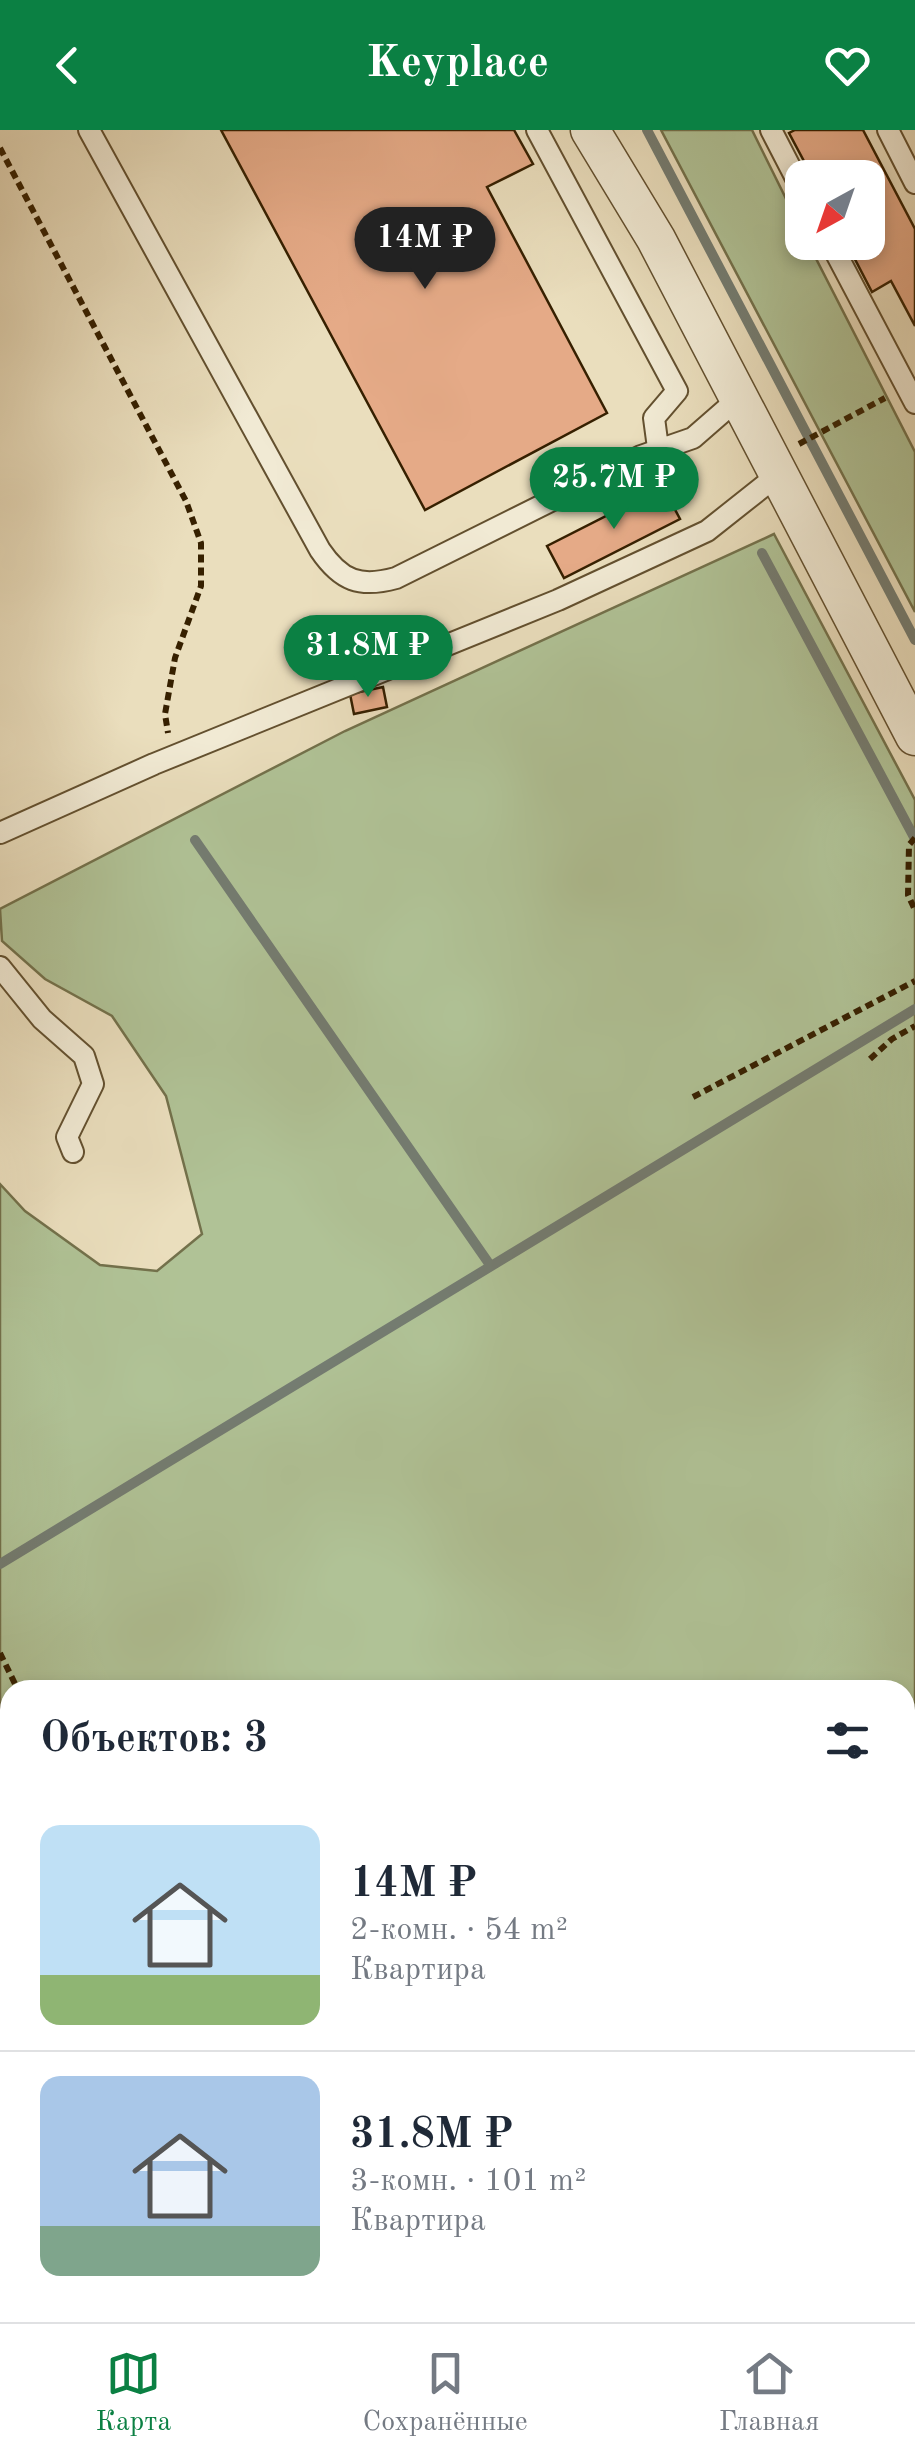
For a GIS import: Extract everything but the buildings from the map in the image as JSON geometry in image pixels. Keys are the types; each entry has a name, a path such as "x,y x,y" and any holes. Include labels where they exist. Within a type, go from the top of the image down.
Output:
{"street":[{"path":"590,130 656,239 740,397 787,460 915,736"}],"lane":[{"path":"90,130 320,550 333,570 354,583 375,584 396,578 658,448 694,438 740,397"},
{"path":"537,130 677,391 654,418 658,448"},
{"path":"771,130 786,160"},
{"path":"888,130 915,183"},
{"path":"839,260 910,395"},
{"path":"0,833 172,757 558,600 706,531 787,460"},
{"path":"0,967 42,1020 84,1056 93,1084 66,1137 73,1152"}],"path":[{"path":"0,148 186,500 201,544 201,586 174,658 165,714 172,757"},
{"path":"787,460 828,429 910,395"},
{"path":"915,838 909,845 908,878 908,895 915,910"},
{"path":"693,1097 915,981"},
{"path":"870,1059 892,1039 915,1026"},
{"path":"0,1652 13,1680"}],"green space":[{"path":"661,130 752,130 785,197 785,260 817,260 915,452 915,612"},
{"path":"774,534 915,800 915,1680 0,1680 0,1184 25,1211 100,1265 157,1271 202,1234 166,1096 112,1016 45,979 2,941 0,909 345,731"}],"waterway":[{"path":"647,130 915,640"},
{"path":"762,553 915,839"},
{"path":"195,840 490,1265"},
{"path":"0,1564 915,1009"}]}
